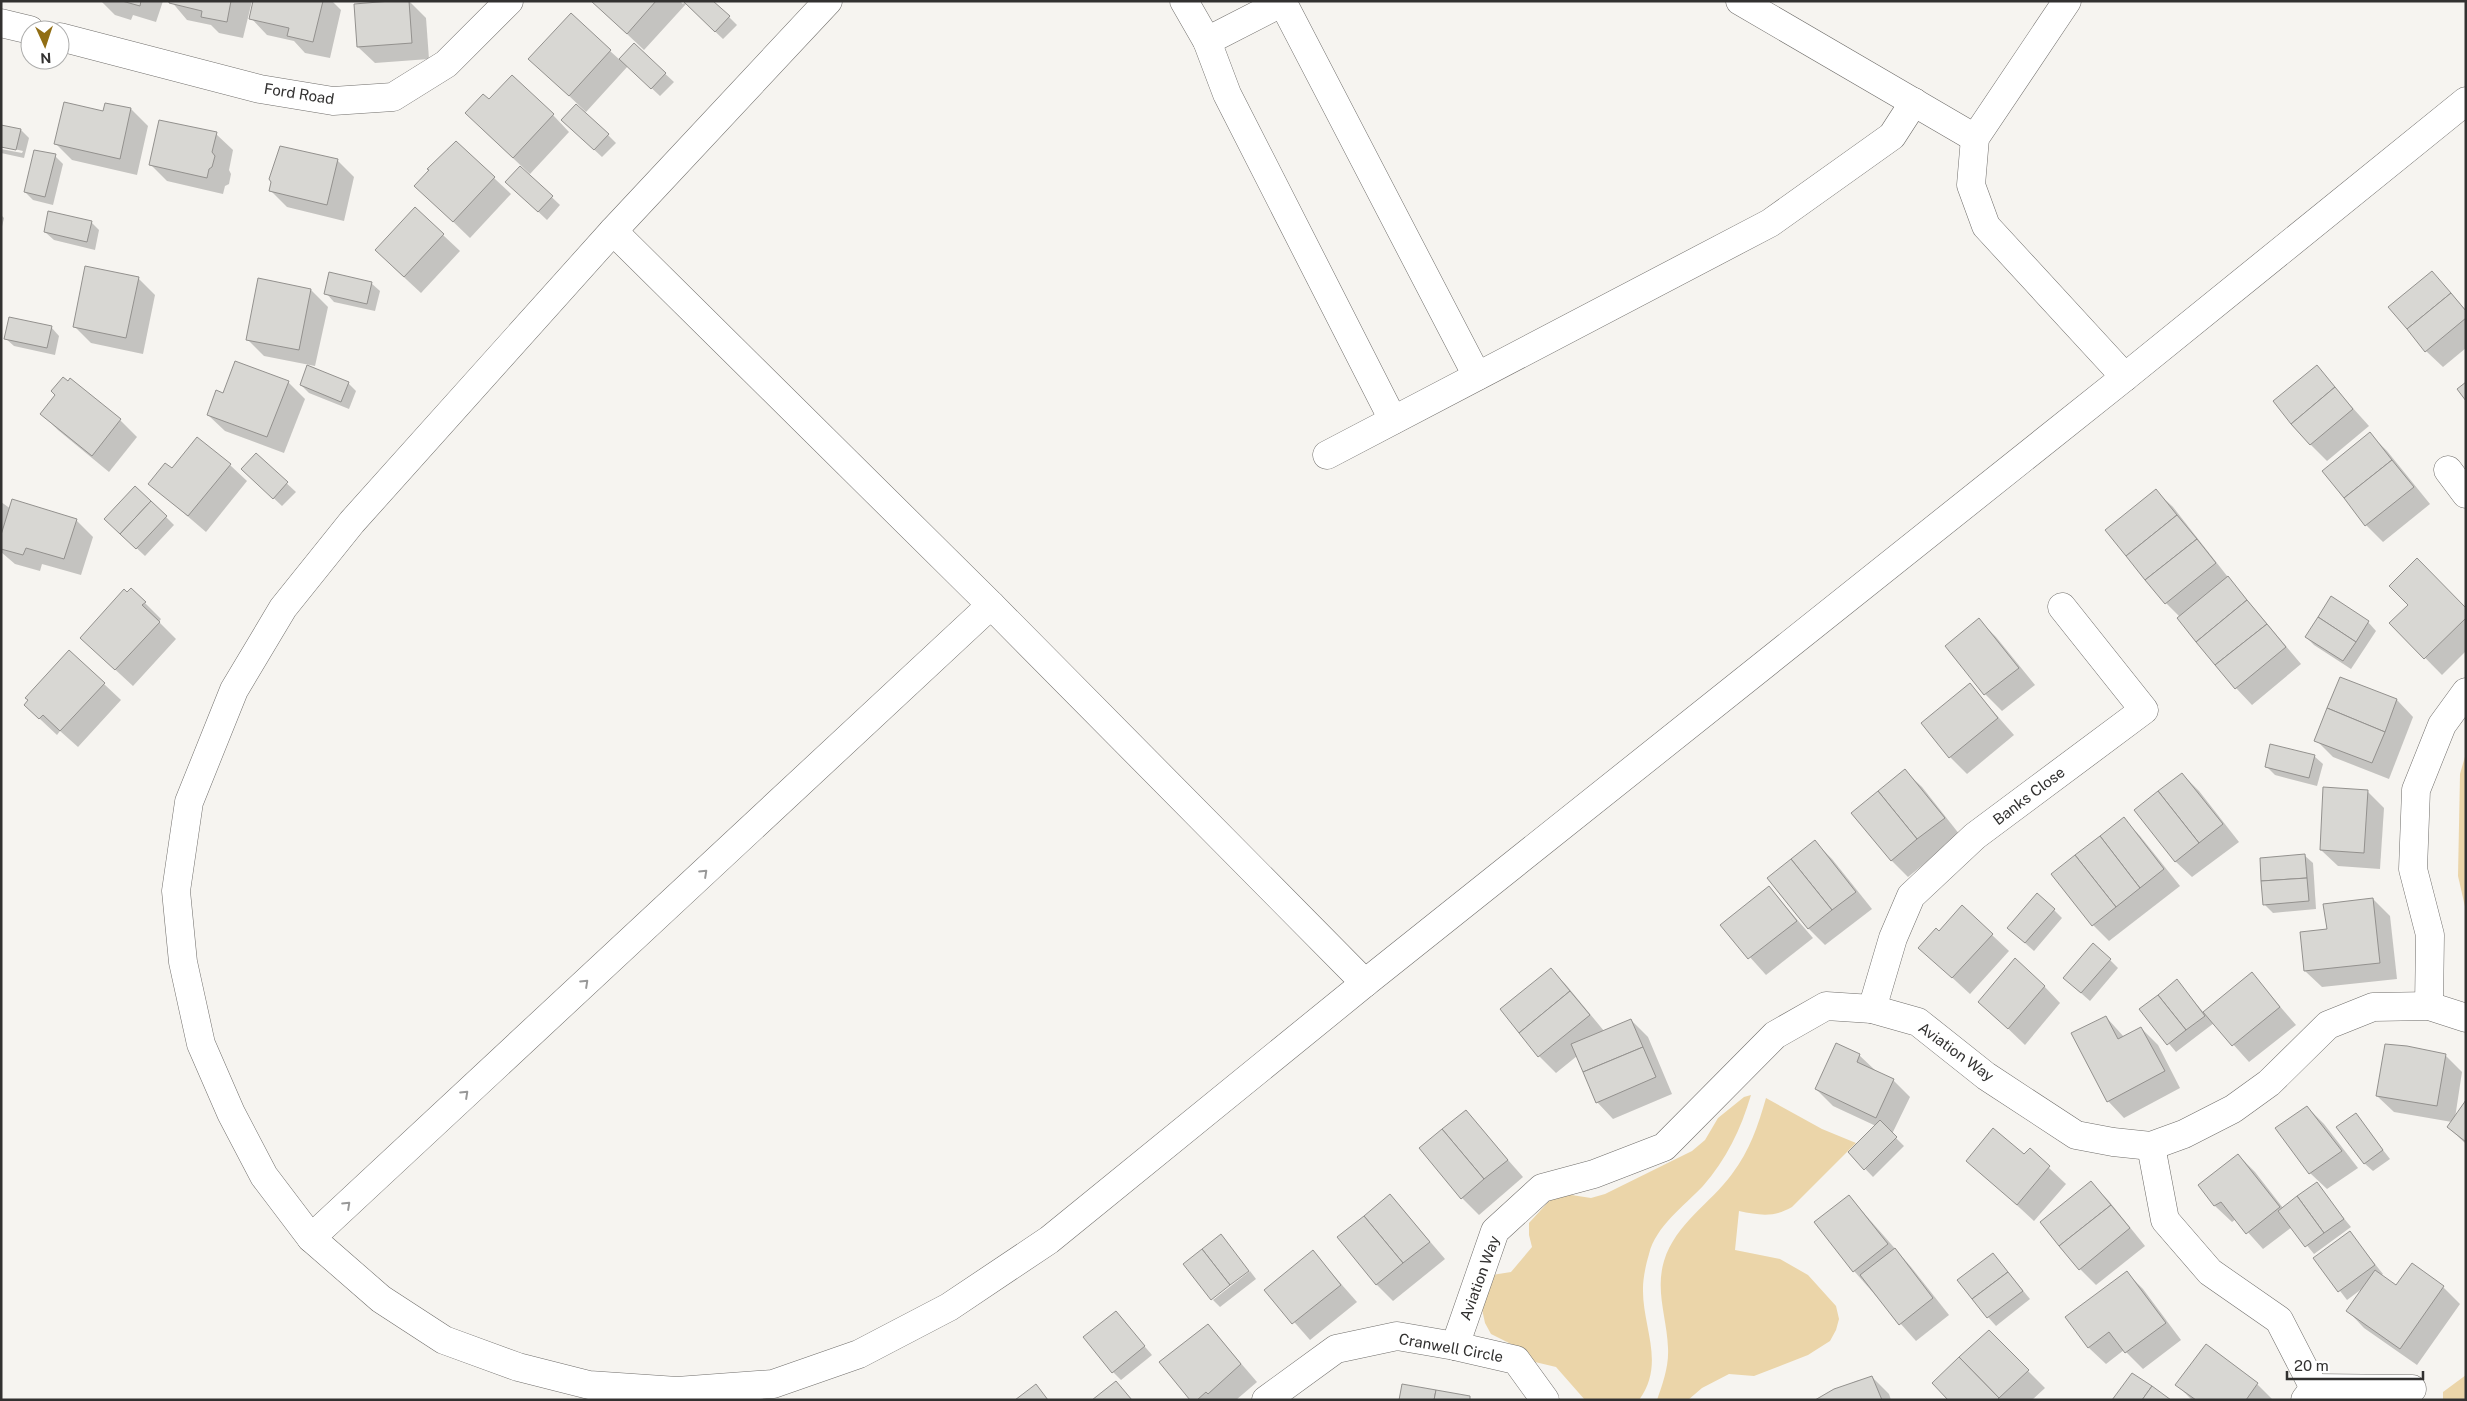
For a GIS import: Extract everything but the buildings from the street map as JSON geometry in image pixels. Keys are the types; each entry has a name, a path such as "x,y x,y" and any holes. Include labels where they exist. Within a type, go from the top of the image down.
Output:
{"street":[{"name":"Ford Road","path":"70,40 260,88 333,101 394,97 446,64 508,1"},
{"path":"828,1 613,231 352,522 283,608 234,690 189,802 176,891 183,962 201,1044 231,1113 264,1176 311,1238 382,1299 444,1340 518,1367 589,1385 668,1390 773,1384 859,1354 949,1307 1049,1240 1365,983 2125,377 2466,101"},
{"path":"1184,1 1207,41 1227,94 1393,420"},
{"path":"1740,1 1975,138"},
{"path":"2067,1 1975,138 1970,185 1986,226 2125,377"},
{"path":"1207,41 1283,2 1477,376"},
{"path":"1,23 20,28"},
{"path":"1327,454 1770,223 1892,136 1914,102"},
{"path":"613,231 991,605 1365,983"},
{"path":"2448,470 2466,494"},
{"path":"311,1238 991,605"},
{"name":"Banks Close","path":"1872,1009 1893,938 1911,896 1975,836 2144,710 2062,606"},
{"path":"2429,1006 2430,935 2413,870 2416,790 2442,725 2466,692"},
{"name":"Aviation Way","path":"1455,1346 1495,1231 1542,1188 1594,1174 1664,1147 1775,1035 1826,1006 1872,1009 1918,1022 1986,1076 2076,1135 2113,1142 2151,1146 2184,1134 2233,1109 2268,1083 2328,1025 2372,1007 2429,1006 2466,1018"},
{"path":"2151,1146 2165,1220 2210,1272 2279,1320 2309,1394 2412,1389"},
{"name":"Cranwell Circle","path":"1266,1400 1336,1348 1397,1336 1455,1346 1516,1360 1545,1400"}],"shaded area":[{"path":"2466,753 2466,911 2458,876 2460,774"},
{"path":"1751,1095 1743,1120 1719,1166 1703,1186 1664,1225 1649,1254 1643,1288 1652,1359 1647,1386 1639,1400 1585,1400 1556,1367 1535,1362 1517,1347 1491,1334 1485,1323 1480,1300 1492,1275 1511,1272 1532,1247 1529,1223 1550,1200 1565,1194 1591,1198 1605,1194 1692,1151 1705,1140 1718,1118 1744,1097"},
{"path":"1766,1098 1822,1129 1856,1143 1792,1207 1772,1214 1739,1211 1735,1250 1780,1259 1808,1275 1836,1306 1839,1319 1836,1330 1830,1341 1808,1355 1754,1376 1729,1374 1702,1388 1688,1400 1657,1400 1668,1361 1661,1294 1664,1261 1669,1248 1685,1225 1723,1185 1744,1156 1753,1137"},
{"path":"2466,1375 2466,1400 2443,1400 2443,1392"}]}
